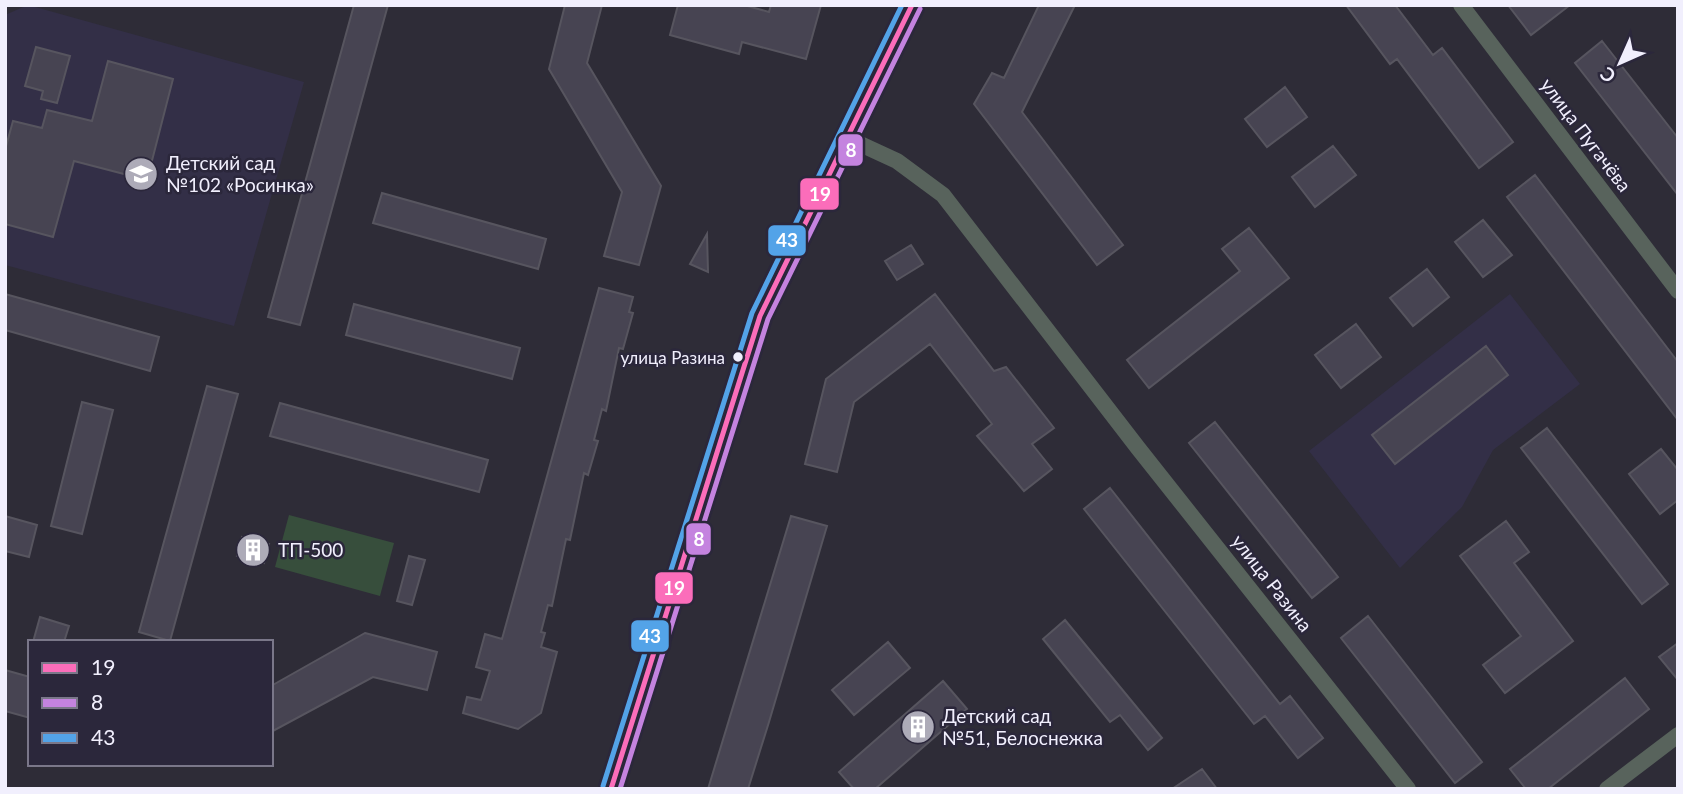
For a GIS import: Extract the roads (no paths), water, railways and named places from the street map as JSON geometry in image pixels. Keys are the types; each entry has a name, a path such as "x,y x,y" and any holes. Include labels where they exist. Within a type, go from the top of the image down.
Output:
{"street":[{"path":"611,789 760,316 845,137 912,5"},
{"name":"улица Пугачёва","path":"1461,5 1678,291"},
{"name":"улица Разина","path":"845,137 897,161 943,195 1138,448 1408,789"},
{"path":"1607,789 1678,736"}],"place":[{"name":"Детский сад №102 «Росинка»","path":"141,174"},
{"name":"улица Разина","path":"738,357"},
{"name":"ТП-500","path":"253,550"},
{"name":"Детский сад №51, Белоснежка","path":"918,727"}]}
